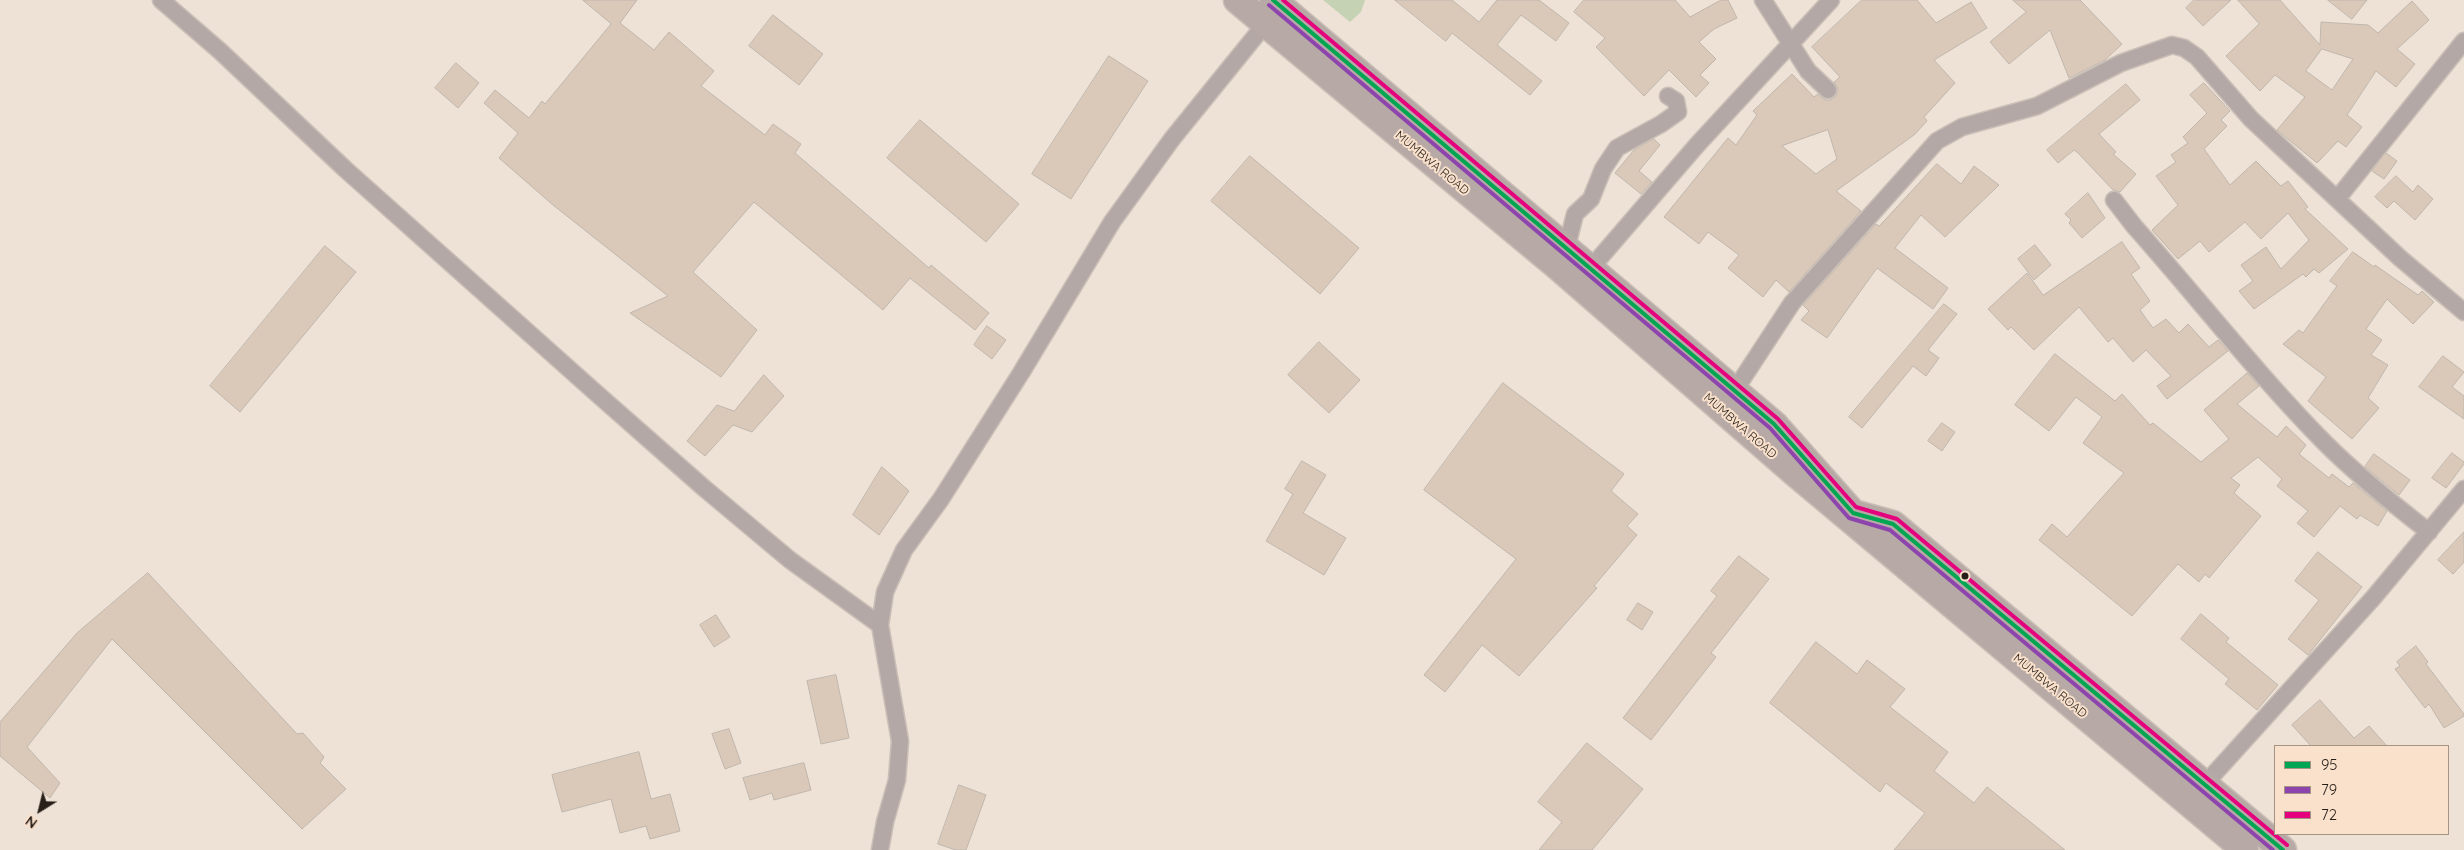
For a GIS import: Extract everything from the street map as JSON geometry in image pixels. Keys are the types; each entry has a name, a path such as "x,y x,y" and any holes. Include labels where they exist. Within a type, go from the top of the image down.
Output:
{"main road":[{"name":"MUMBWA ROAD","path":"1237,0 1269,12 1567,246 1774,424 1854,513 1893,524 2054,656 2283,850"},
{"name":"MUMBWA ROAD","path":"1269,12 1796,474 2244,850"}],"street":[{"path":"161,0 220,51 346,169 675,462 790,560 880,625"},
{"path":"1763,0 1808,70 1828,90"},
{"path":"1591,268 1697,145 1831,0"},
{"path":"880,850 896,780 900,740 880,625 885,592 904,550 941,499 1021,373 1112,222 1172,139 1269,12"},
{"path":"2337,199 2464,41"},
{"path":"1735,390 1792,304 1937,141 1962,127 2037,106 2121,63 2172,45 2184,48 2197,57 2251,119 2400,258 2464,312"},
{"path":"1567,246 1575,214 1591,199 1603,169 1617,148 1678,112 1676,101 1668,96"},
{"path":"2114,200 2134,226 2293,409 2326,444 2395,506 2429,532"},
{"path":"2204,785 2374,597 2464,489"}],"green space":[{"path":"1323,0 1365,0 1361,12 1350,22"}],"building":[{"path":"583,0 637,0 620,23 654,50 669,32 714,71 701,86 765,135 773,124 801,144 795,153 929,268 931,265 989,313 975,330 910,278 883,310 754,202 693,272 757,330 721,377 630,313 668,296 553,205 499,158 518,133 484,103 495,90 529,118 542,101 545,104 611,24"},
{"path":"1395,0 1452,0 1479,22 1497,0 1539,0 1569,23 1556,41 1521,15 1497,45 1542,81 1530,95 1452,33 1446,41"},
{"path":"1584,0 1675,0 1690,17 1721,0 1728,0 1737,18 1714,29 1699,42 1716,59 1700,75 1709,83 1696,97 1669,70 1644,96 1596,47 1605,38 1574,12"},
{"path":"1862,0 1917,0 1936,23 1971,2 1987,28 1934,60 1955,83 1924,117 1927,121 1914,135 1836,191 1861,211 1789,292 1776,280 1763,297 1728,268 1739,255 1708,232 1699,244 1664,217 1728,138 1736,145 1757,115 1753,111 1792,74 1814,97 1818,94 1825,100 1830,100 1836,96 1838,88 1834,82 1840,77 1812,47","holes":["1828,130 1837,159 1816,174 1782,146"]},
{"path":"2013,0 2080,0 2122,44 2105,60 2069,78 2050,30 2009,64 1990,42 2026,12"},
{"path":"2194,0 2231,0 2203,26 2186,8"},
{"path":"2238,0 2280,0 2320,45 2321,22 2368,25 2378,33 2412,1 2429,20 2397,49 2415,64 2396,87 2376,71 2347,115 2362,127 2346,147 2338,141 2317,163 2277,130 2305,97 2275,75 2260,91 2226,56 2259,24","holes":["2322,49 2353,59 2332,90 2306,71"]},
{"path":"2328,0 2367,0 2352,19"},
{"path":"773,15 823,54 799,85 749,46"},
{"path":"1109,56 1148,81 1071,199 1032,174"},
{"path":"456,63 479,83 458,108 435,88"},
{"path":"2204,83 2230,111 2221,120 2227,126 2204,149 2230,185 2256,161 2281,186 2288,181 2308,207 2305,209 2348,249 2319,273 2314,269 2306,277 2303,274 2254,309 2239,291 2253,281 2241,265 2266,247 2281,269 2309,240 2288,213 2261,239 2245,222 2209,252 2200,241 2178,259 2152,230 2178,205 2156,176 2176,162 2171,155 2188,143 2183,137 2207,113 2190,95"},
{"path":"2126,84 2140,100 2099,134 2116,152 2113,154 2136,174 2120,192 2113,190 2074,150 2058,163 2047,150"},
{"path":"920,120 1019,204 986,242 887,158"},
{"path":"1654,139 1660,145 1639,171 1652,182 1641,194 1615,173 1634,150"},
{"path":"2386,153 2397,161 2384,179 2372,171"},
{"path":"1250,156 1359,248 1320,294 1211,201"},
{"path":"1937,164 1961,184 1974,166 1999,185 1945,237 1921,215 1895,248 1948,288 1933,309 1877,268 1827,338 1801,320 1809,311 1803,305 1876,224 1879,226"},
{"path":"2396,176 2413,192 2418,185 2433,199 2415,220 2394,201 2387,208 2375,197"},
{"path":"2088,193 2105,218 2082,238 2069,223 2071,220 2065,214"},
{"path":"2122,242 2140,268 2131,274 2150,301 2140,310 2153,328 2166,319 2179,333 2188,324 2209,347 2218,340 2228,351 2167,399 2157,386 2171,376 2146,350 2133,362 2113,338 2108,342 2079,307 2034,350 2011,327 2008,330 1988,309 2027,273 2043,295"},
{"path":"2035,245 2051,265 2034,280 2018,259"},
{"path":"325,246 356,272 240,412 210,386"},
{"path":"2353,252 2418,295 2422,291 2434,302 2413,324 2387,299 2366,329 2382,340 2371,355 2388,365 2368,398 2379,408 2352,439 2308,401 2326,377 2283,344 2299,330 2303,333 2337,286 2330,281"},
{"path":"1944,304 1957,314 1928,350 1939,358 1926,376 1913,366 1862,428 1849,417"},
{"path":"987,326 1006,340 992,359 974,345"},
{"path":"1319,342 1360,380 1329,413 1288,375"},
{"path":"2055,354 2115,401 2122,394 2150,425 2153,423 2201,462 2229,439 2204,410 2247,373 2259,386 2237,404 2277,437 2286,426 2306,445 2299,454 2329,478 2332,474 2349,487 2353,483 2387,511 2378,526 2360,515 2357,519 2340,506 2314,537 2297,523 2308,511 2277,486 2282,479 2258,457 2231,478 2240,485 2234,493 2261,516 2209,578 2205,574 2199,582 2178,564 2132,616 2039,540 2052,524 2067,537 2124,473 2083,443 2102,417 2076,397 2049,431 2015,405"},
{"path":"2443,356 2464,372 2452,387 2464,396 2464,419 2419,387"},
{"path":"764,375 784,396 752,432 733,425 705,456 687,441 717,405 734,411"},
{"path":"1503,383 1624,474 1611,491 1638,514 1627,526 1637,535 1594,586 1597,588 1519,676 1482,645 1445,692 1424,675 1516,559 1424,490"},
{"path":"1942,423 1955,432 1942,451 1928,441"},
{"path":"2452,453 2464,464 2446,488 2432,478"},
{"path":"2374,454 2410,480 2399,495 2365,467"},
{"path":"1302,461 1326,475 1303,513 1346,538 1324,575 1266,541 1293,494 1285,489"},
{"path":"882,467 909,491 879,535 853,515"},
{"path":"2464,532 2464,562 2453,574 2438,560"},
{"path":"2318,552 2362,587 2308,655 2288,639 2319,600 2295,581"},
{"path":"1739,556 1769,579 1711,653 1716,657 1651,740 1623,718 1717,596 1711,591"},
{"path":"148,573 297,734 303,733 324,757 320,763 346,789 302,829 112,639 27,747 60,783 50,798 0,756 0,722 77,633"},
{"path":"1638,603 1653,612 1642,630 1627,620"},
{"path":"2201,614 2229,638 2226,642 2278,685 2257,710 2225,684 2229,679 2181,639"},
{"path":"716,615 730,637 714,647 700,625"},
{"path":"1816,642 1857,674 1867,660 1905,689 1890,707 1948,752 1934,771 1974,803 1987,787 2065,850 1894,850 1925,813 1886,783 1880,792 1770,703"},
{"path":"2416,646 2428,662 2426,664 2464,714 2464,716 2444,728 2429,704 2425,708 2395,669 2400,666 2397,662"},
{"path":"836,675 849,738 821,744 807,681"},
{"path":"2320,700 2354,738 2369,726 2386,745 2310,745 2292,725"},
{"path":"729,729 741,763 725,769 712,734"},
{"path":"1587,743 1643,789 1592,850 1539,850 1562,822 1538,802"},
{"path":"639,752 651,799 670,794 680,831 650,839 646,826 620,833 611,799 562,812 552,775"},
{"path":"804,763 811,790 774,800 772,793 750,800 743,778"},
{"path":"959,785 986,795 966,850 956,850 938,844"}],"transit line":[{"name":"95","path":"1273,0 1774,424 1853,513 1893,524 2283,850"},
{"name":"72","path":"1283,0 1778,419 1856,507 1897,519 2274,834"},
{"name":"79","path":"1269,5 1770,428 1849,518 1890,530 2273,850"},
{"name":"72","path":"2275,835 2287,845"}]}
